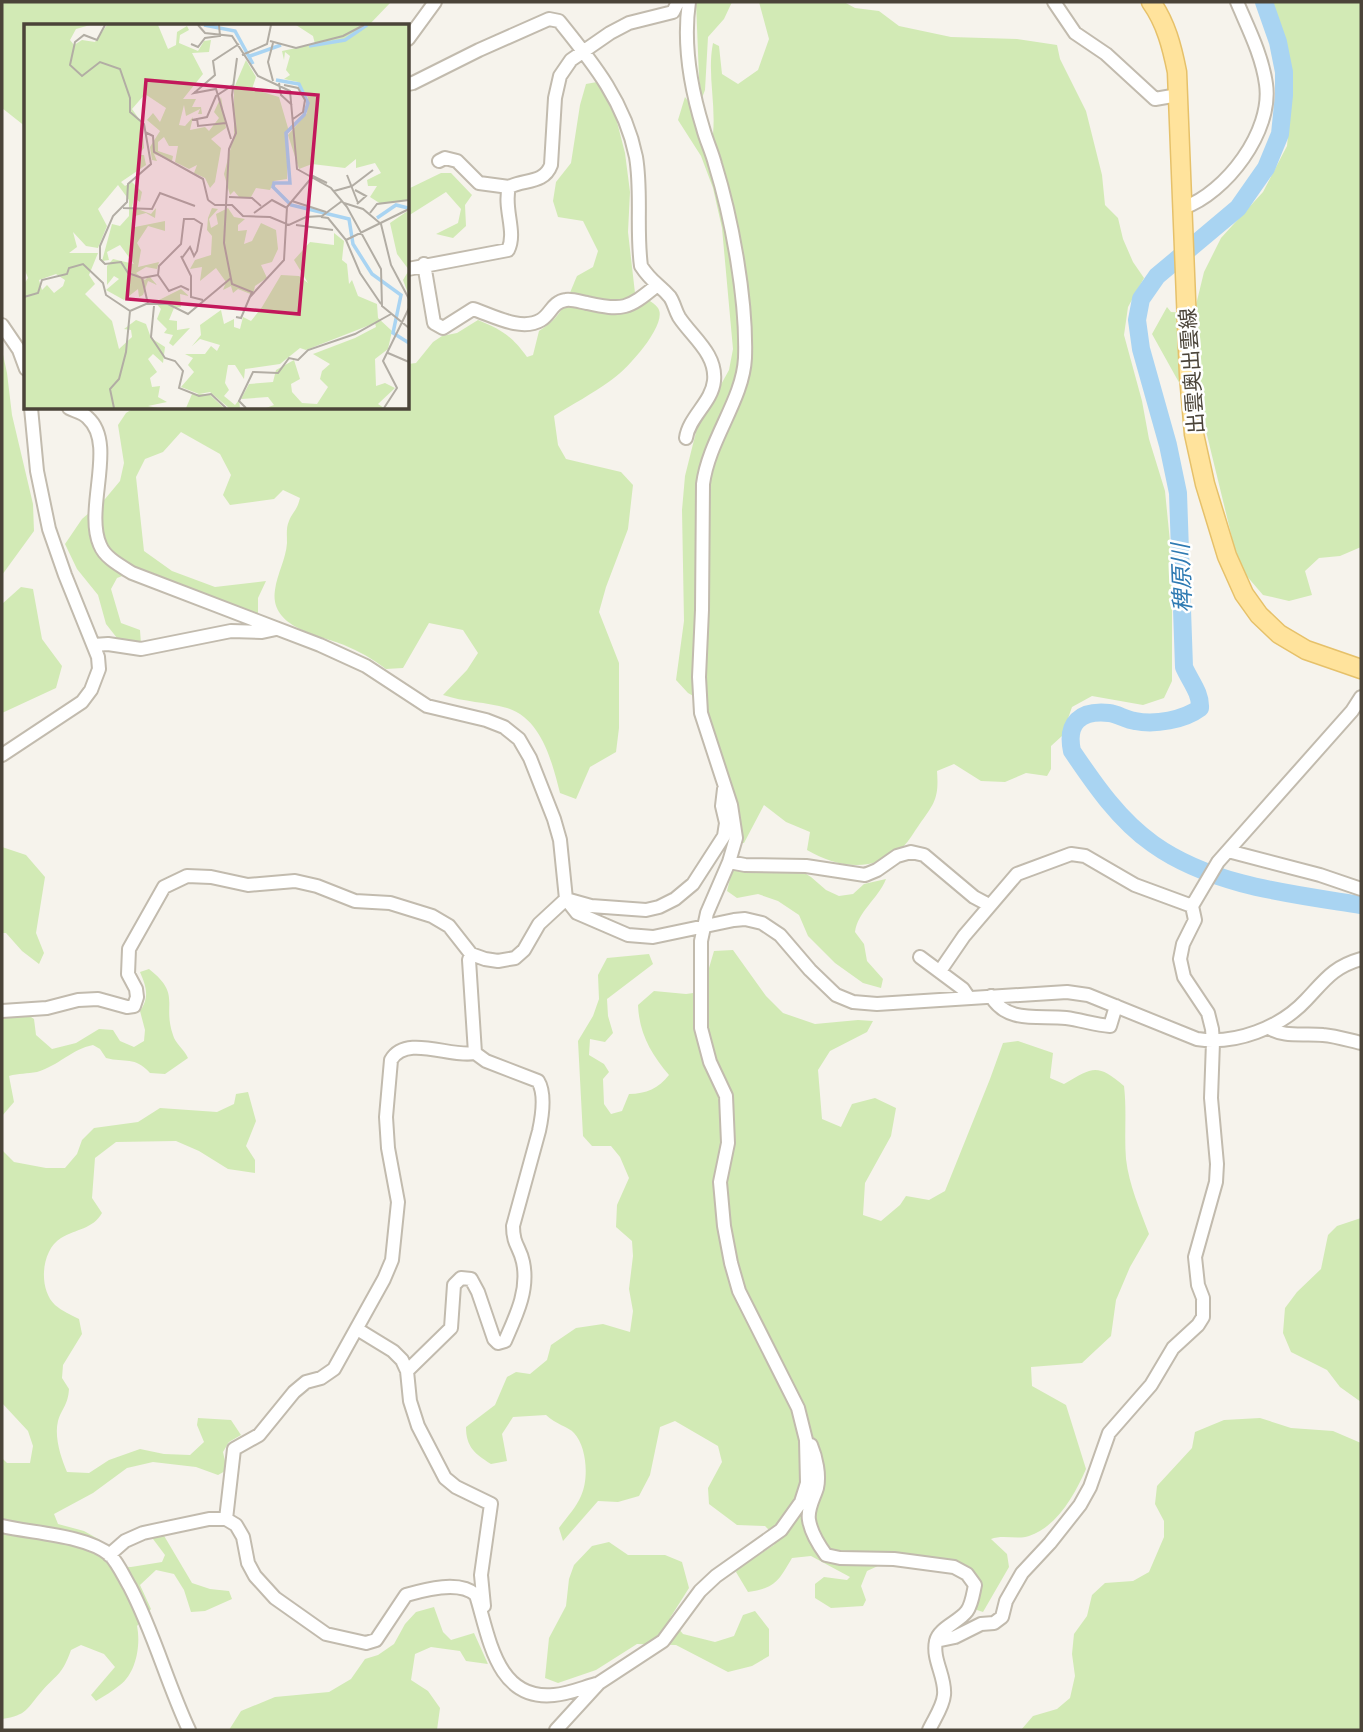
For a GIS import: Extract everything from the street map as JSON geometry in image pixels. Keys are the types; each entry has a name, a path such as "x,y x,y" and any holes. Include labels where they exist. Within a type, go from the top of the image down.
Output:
{"main road":[{"name":"出雲奥出雲線","path":"1151,2 1159,13 1173,48 1178,95 1189,375 1194,434 1205,484 1227,556 1244,594 1259,615 1279,634 1306,650 1361,669"}],"street":[{"path":"410,36 435,2"},
{"path":"439,160 445,158 457,161 479,183 509,187 538,180 548,173 551,164 555,98 560,76 571,60 629,23 673,12 678,2"},
{"path":"556,1730 599,1683 663,1641 700,1591 716,1576 763,1544 791,1519 801,1502 807,1483 806,1440 794,1397 739,1291 731,1263 720,1182 728,1143 726,1096 710,1062 701,1028 699,989 704,927 736,838 735,822 701,713 699,677 703,484 706,464 738,391 745,358 735,248 718,174 702,127 689,62 689,2"},
{"path":"1054,2 1075,33 1106,54 1146,94 1155,99 1178,95"},
{"path":"1183,208 1207,196 1240,163 1251,147 1263,117 1267,87 1259,52 1237,2"},
{"path":"410,84 549,19 559,20 613,92 627,124 636,158 641,266 656,286 669,296 681,320 706,350 713,367 713,388 687,430 686,438"},
{"path":"410,268 508,250 511,243 506,198 509,187"},
{"path":"424,264 434,323 443,328 473,309 508,323 542,320 554,305 565,300 614,309 626,307 656,286"},
{"path":"2,325 19,350 24,364"},
{"path":"2,755 82,702 91,690 99,669 94,645 49,528 37,471 32,410"},
{"path":"73,410 88,418 98,432 101,450 94,504 95,527 100,547 114,562 132,573 320,645 366,666 427,706 504,727 519,739 530,758 554,820 560,840 566,899 577,913 628,935 653,937 745,919 762,923 780,935 830,991 853,1002 877,1004 1067,992 1088,995 1197,1039 1221,1041 1268,1027 1305,1002 1331,973 1361,959"},
{"path":"94,645 108,644 141,649 231,631 261,632 276,629"},
{"path":"936,1641 955,1637 981,1624 994,1623 1002,1617 1006,1601 1022,1573 1080,1505 1090,1487 1108,1433 1150,1385 1172,1348 1198,1325 1203,1317 1203,1298 1198,1285 1195,1257 1216,1182 1211,1098 1221,1041 1208,1013 1184,978 1180,960 1182,944 1195,920 1192,906 1218,862 1352,711 1361,697"},
{"path":"566,899 592,906 646,910 676,899 693,884 724,836 724,786"},
{"path":"1228,851 1321,875 1361,889"},
{"path":"729,862 745,865 806,866 865,875 897,856 911,852 924,855 974,897 989,905"},
{"path":"940,971 964,936 1017,874 1072,855 1085,856 1135,885 1192,906"},
{"path":"2,1011 98,999 127,1007 134,1006 137,997 128,974 129,949 164,887 187,876 211,877 248,885 295,881 317,886 355,901 390,903 432,916 449,926 471,954 485,960 498,961 515,958 524,950 538,924 566,899"},
{"path":"471,954 469,960 475,1053"},
{"path":"920,957 963,989 969,998"},
{"path":"991,996 998,1008 1020,1017 1061,1018 1110,1026 1116,1006"},
{"path":"1268,1027 1287,1034 1330,1036 1361,1043"},
{"path":"226,1519 234,1449 259,1435 294,1392 306,1382 321,1378 334,1369 384,1279 392,1259 398,1202 388,1148 386,1117 391,1060 395,1054 405,1049 420,1047 467,1055 475,1053"},
{"path":"407,1371 451,1328 454,1285 461,1278 471,1279 475,1286 494,1339 498,1343 505,1341 521,1301 524,1268 520,1252 513,1241 513,1226 539,1131 542,1115 541,1086 538,1081 486,1061 475,1053"},
{"path":"357,1329 393,1351 402,1360 407,1371 410,1401 418,1426 444,1478 491,1504 481,1575 485,1602 482,1613"},
{"path":"806,1440 812,1446 818,1485 808,1519 816,1542 825,1555 840,1558 894,1559 954,1567 967,1574 975,1585 967,1610 939,1633 936,1641 944,1694 929,1730"},
{"path":"109,1555 125,1541 143,1532 209,1519 226,1519 236,1525 243,1536 248,1563 255,1576 275,1598 326,1634 366,1643 376,1640 406,1595 454,1587 469,1589 476,1595 491,1650 510,1680 524,1691 537,1696 556,1695 599,1683"},
{"path":"2,1526 38,1531 81,1542 109,1555 122,1573 159,1650 171,1691 189,1730"}],"green space":[{"path":"2,2 391,2 370,24 24,24 24,125 2,108"},
{"path":"696,2 732,2 724,19 708,37 705,90 702,98 699,78"},
{"path":"759,2 844,2 855,8 879,11 899,26 951,37 1017,39 1057,45 1060,59 1086,111 1102,175 1105,205 1118,218 1123,239 1144,278 1128,307 1124,335 1149,439 1165,491 1172,562 1172,681 1164,698 1143,705 1092,696 1072,707 1062,736 1051,746 1051,769 1047,776 1026,773 1005,782 981,781 954,764 937,771 935,800 907,842 892,855 868,864 843,864 807,850 810,832 786,822 764,805 744,843 738,843 706,703 688,693 676,680 684,621 682,510 685,476 697,428 729,370 733,349 722,228 713,188 701,156 678,120 685,97 692,106 701,139 713,134 713,43 719,46 722,74 738,84 758,70 769,39"},
{"path":"1270,2 1361,2 1361,547 1340,556 1319,558 1305,571 1312,595 1289,601 1263,595 1245,574 1234,546 1206,431 1152,334 1167,307 1171,312 1194,313 1204,272 1221,238 1263,192 1287,146 1293,86 1283,33"},
{"path":"597,82 616,118 625,153 630,192 628,232 635,293 656,306 660,315 652,336 617,376 554,416 558,445 566,459 621,472 633,485 628,529 599,612 619,663 619,728 616,752 590,767 576,799 560,793 544,743 529,722 507,708 443,695 467,670 478,653 463,630 429,623 403,668 386,669 355,650 298,628 288,621 275,603 275,590 286,549 288,523 300,498 283,490 274,499 230,505 223,495 231,475 220,454 181,432 163,452 145,459 136,477 144,551 172,571 215,587 266,581 258,598 258,615 138,570 117,578 111,589 121,623 140,630 141,644 117,638 106,624 98,595 77,569 65,544 82,519 105,499 120,481 124,463 118,425 126,413 131,410 410,410 410,364 416,363 433,342 442,336 457,333 478,320 506,334 527,357 533,355 539,331 559,313 577,276 593,267 598,251 583,221 558,217 553,201 556,182 571,163 586,84"},
{"path":"441,173 451,173 472,195 465,205 466,226 453,238 436,234 458,223 461,209 446,192 410,215 410,188"},
{"path":"2,350 12,415 33,504 34,531 2,575"},
{"path":"21,587 33,589 42,639 62,666 56,688 2,713 2,604"},
{"path":"2,847 26,855 45,877 36,933 44,953 39,964 22,951 6,933 2,933"},
{"path":"776,867 798,869 826,890 839,896 853,894 864,884 886,879 860,918 855,932 864,944 867,961 883,979 881,988 863,983 835,963 808,936 799,915 778,901 758,894 737,898 727,891 732,871"},
{"path":"733,950 766,996 783,1013 815,1024 873,1021 867,1032 830,1051 818,1070 822,1119 841,1127 852,1104 875,1098 896,1108 891,1136 865,1183 863,1215 881,1221 900,1205 906,1196 929,1200 945,1191 1003,1043 1018,1041 1053,1053 1050,1078 1064,1084 1095,1070 1107,1074 1124,1086 1127,1169 1149,1234 1130,1267 1116,1300 1111,1336 1082,1363 1031,1367 1032,1386 1066,1405 1086,1469 1071,1499 1049,1525 1029,1536 991,1539 1007,1554 1009,1567 983,1612 974,1609 967,1567 880,1565 867,1571 861,1586 866,1600 863,1606 831,1608 815,1598 815,1584 824,1577 847,1580 850,1577 811,1556 792,1558 783,1573 770,1586 748,1592 736,1572 738,1568 774,1545 777,1538 765,1526 737,1525 709,1504 708,1488 722,1462 718,1446 675,1421 660,1427 650,1475 639,1496 618,1502 598,1501 563,1541 559,1528 579,1500 585,1481 582,1446 574,1433 546,1415 513,1417 502,1434 507,1461 491,1464 476,1453 468,1440 466,1427 495,1405 507,1377 516,1372 530,1374 547,1360 551,1345 576,1328 603,1324 630,1332 633,1311 629,1289 632,1241 616,1227 617,1205 629,1178 620,1157 611,1146 592,1146 583,1136 578,1041 593,1016 599,999 598,975 607,958 649,954 653,964 607,999 613,1033 605,1042 590,1039 589,1055 604,1064 609,1072 603,1079 604,1104 611,1114 622,1111 629,1094 652,1089 669,1075 647,1043 638,1005 654,991 686,994 708,991 709,968 714,951"},
{"path":"149,969 165,986 173,1035 188,1058 165,1074 150,1073 134,1062 106,1058 100,1049 93,1045 85,1047 45,1069 9,1076 14,1102 2,1116 2,1018 28,1015 34,1019 36,1035 52,1049 76,1043 99,1029 113,1030 120,1041 134,1047 144,1041 145,1030 140,1011 146,992 140,972"},
{"path":"248,1092 256,1121 246,1146 255,1160 255,1173 228,1169 176,1141 116,1142 95,1158 92,1198 102,1213 89,1226 61,1238 54,1244 49,1251 44,1270 50,1298 55,1305 79,1319 82,1334 63,1365 62,1378 69,1389 58,1421 57,1434 60,1454 67,1472 89,1473 109,1460 140,1449 164,1454 190,1455 204,1442 197,1425 198,1418 231,1420 241,1435 229,1442 223,1452 227,1470 218,1475 196,1467 153,1462 127,1468 93,1493 54,1514 58,1524 84,1531 100,1540 101,1557 110,1566 131,1567 162,1562 165,1555 150,1535 163,1534 192,1583 229,1591 232,1599 205,1611 191,1612 184,1590 174,1574 156,1570 140,1585 151,1609 137,1626 136,1658 125,1680 96,1701 91,1695 115,1667 104,1654 81,1645 71,1650 62,1669 26,1710 2,1719 2,1458 7,1463 30,1463 33,1446 28,1431 2,1403 2,1150 14,1162 46,1168 65,1168 77,1154 82,1140 94,1128 138,1122 160,1108 217,1112 234,1104 236,1094"},
{"path":"1361,1218 1361,1402 1340,1387 1327,1370 1291,1352 1283,1333 1285,1308 1321,1269 1328,1235 1337,1226"},
{"path":"1260,1418 1291,1428 1333,1431 1361,1443 1361,1730 1021,1730 1033,1716 1057,1709 1070,1698 1075,1676 1072,1654 1074,1634 1087,1616 1092,1595 1105,1583 1133,1581 1149,1572 1164,1537 1164,1521 1155,1504 1157,1486 1192,1448 1195,1432 1224,1420"},
{"path":"609,1542 628,1555 665,1555 682,1562 689,1588 670,1618 683,1634 715,1642 734,1636 743,1615 755,1611 769,1629 769,1656 752,1666 728,1672 676,1645 637,1644 596,1670 558,1683 545,1678 549,1638 566,1606 569,1579 574,1565 592,1546"},
{"path":"434,1607 443,1632 451,1640 474,1633 488,1664 466,1661 460,1651 431,1647 415,1654 411,1680 428,1691 440,1708 437,1730 229,1730 241,1711 275,1697 329,1692 351,1679 365,1659 378,1655 394,1644 405,1624 416,1612"}],"waterway":[{"name":"稗原川","path":"1264,2 1278,42 1284,72 1280,134 1266,168 1238,208 1157,276 1141,299 1137,320 1141,349 1168,445 1178,493 1184,667 1197,692 1200,708 1178,718 1151,722 1109,713 1083,716 1073,726 1072,751 1118,813 1141,835 1176,858 1201,870 1253,886 1361,905"}]}
